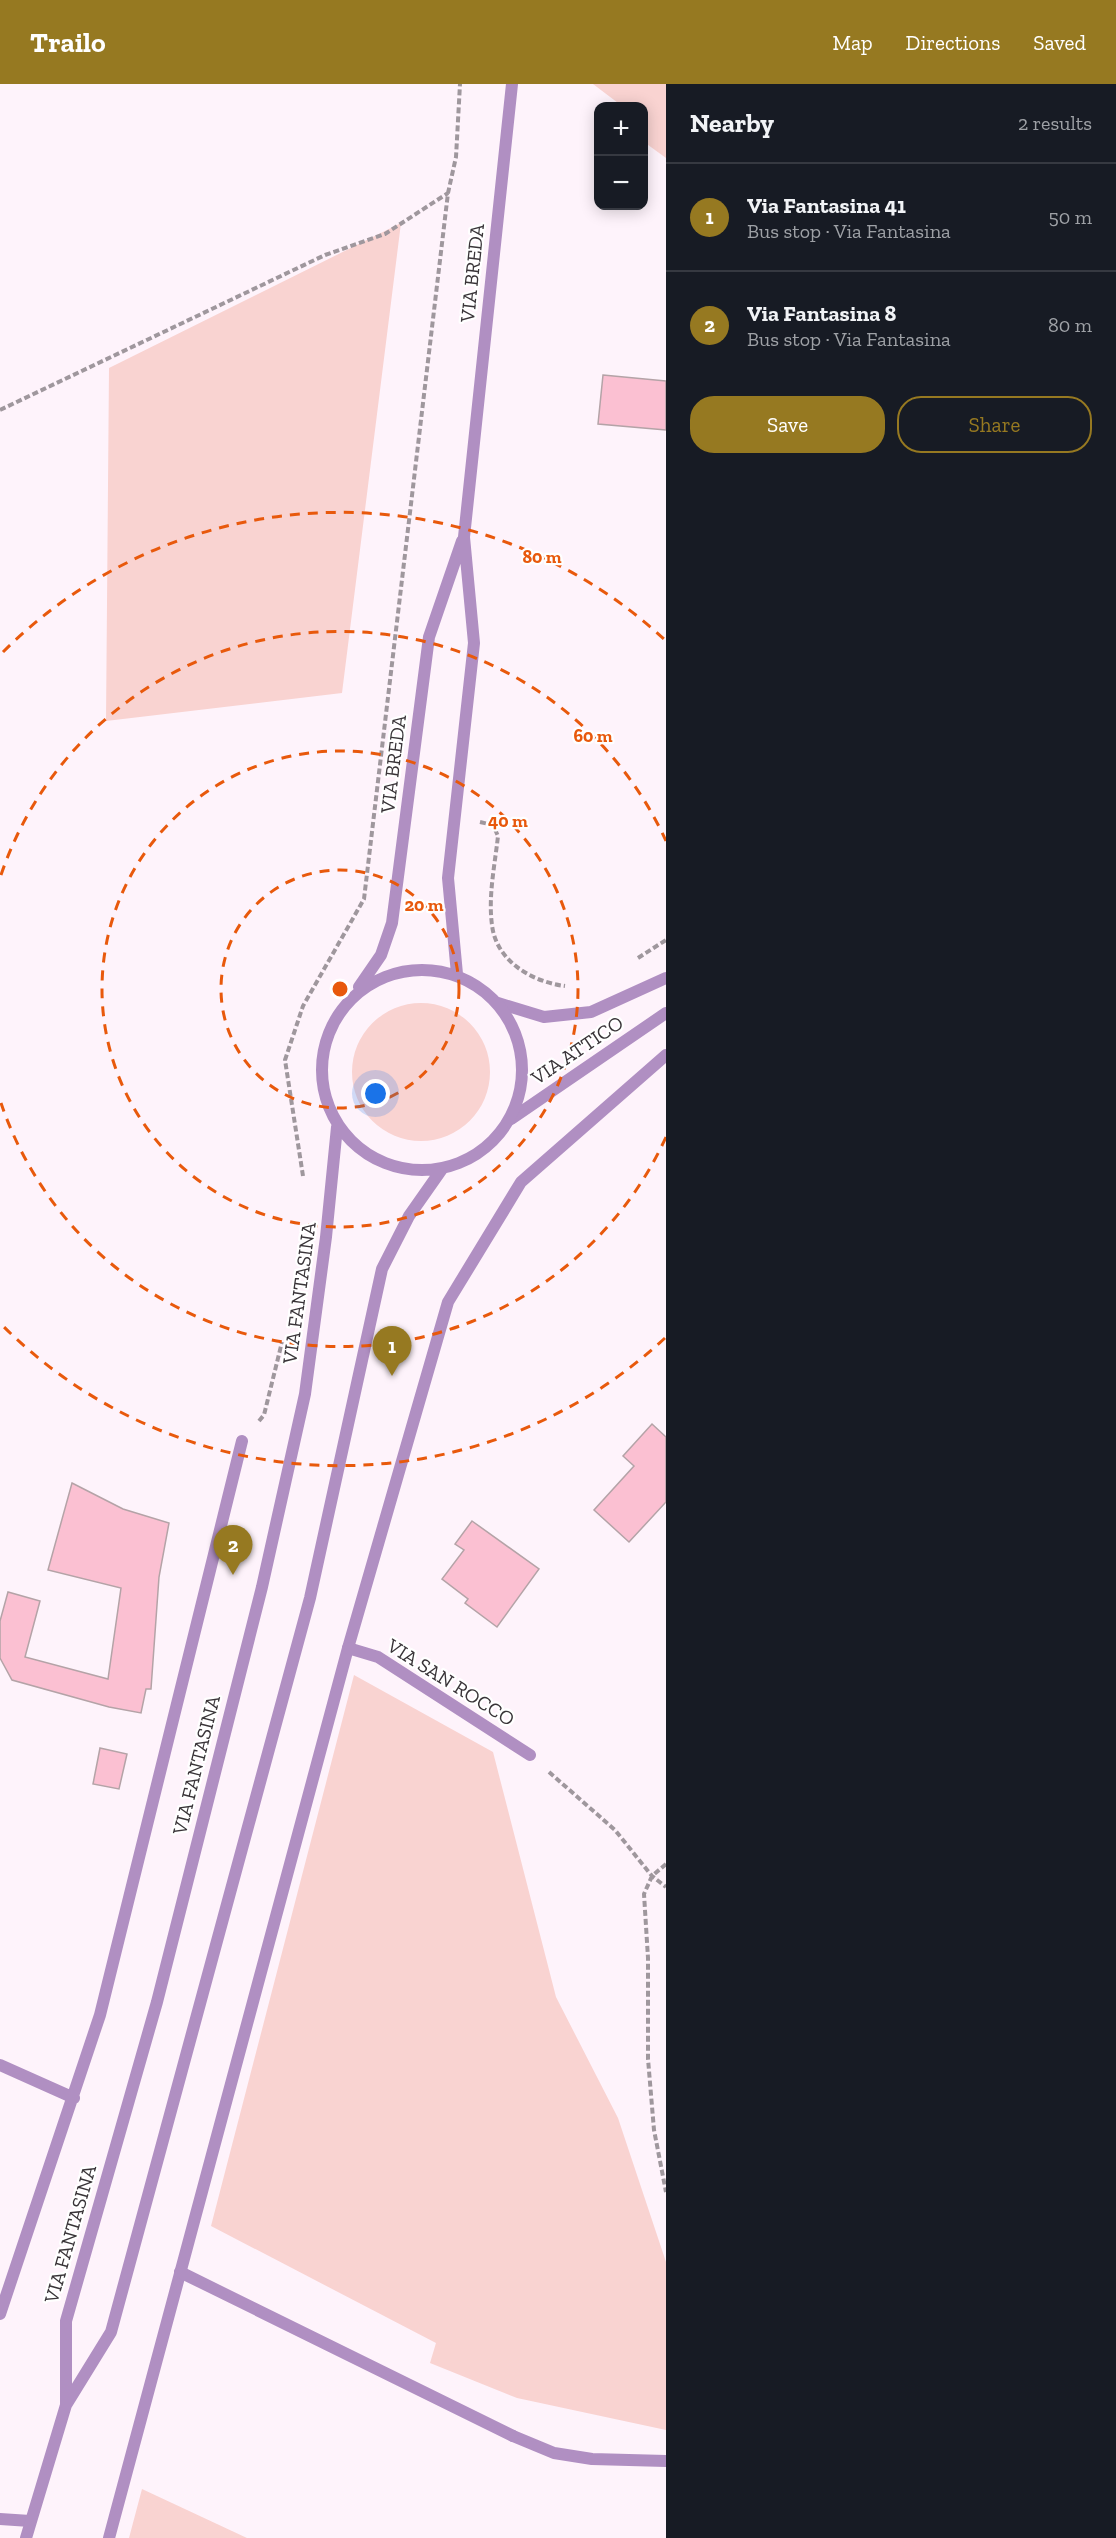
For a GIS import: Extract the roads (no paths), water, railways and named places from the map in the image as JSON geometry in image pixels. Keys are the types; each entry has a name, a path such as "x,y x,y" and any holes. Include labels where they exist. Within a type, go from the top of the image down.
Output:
{"street":[{"name":"VIA BREDA","path":"457,974 447,878 474,643 464,537 512,84"},
{"name":"VIA BREDA","path":"356,991 385,975 414,968 457,974 482,988 498,1003 520,1043 522,1082 511,1119 475,1156 442,1169 408,1170 365,1155 337,1127 320,1084 327,1031 381,955 392,923 429,637 464,537"},
{"name":"VIA ATTICO","path":"498,1003 544,1017 591,1012 666,978"},
{"name":"VIA ATTICO","path":"511,1119 666,1013"},
{"path":"109,2538 348,1648 448,1302 521,1182 666,1054"},
{"name":"VIA FANTASINA","path":"66,2405 66,2321 157,2002 261,1587 305,1394 326,1237 337,1127"},
{"name":"VIA FANTASINA","path":"26,2538 66,2405 111,2332 310,1599 382,1269 409,1216 442,1169"},
{"path":"0,2314 100,2015 242,1441"},
{"name":"VIA SAN ROCCO","path":"348,1648 378,1657 530,1755"},
{"path":"0,2065 74,2098"},
{"path":"180,2272 513,2436 554,2453 592,2459 666,2461"},
{"path":"0,2519 30,2521"}],"place":[{"name":"Via Fantasina 41","path":"392,1376"},
{"name":"Via Fantasina 8","path":"233,1575"}]}
